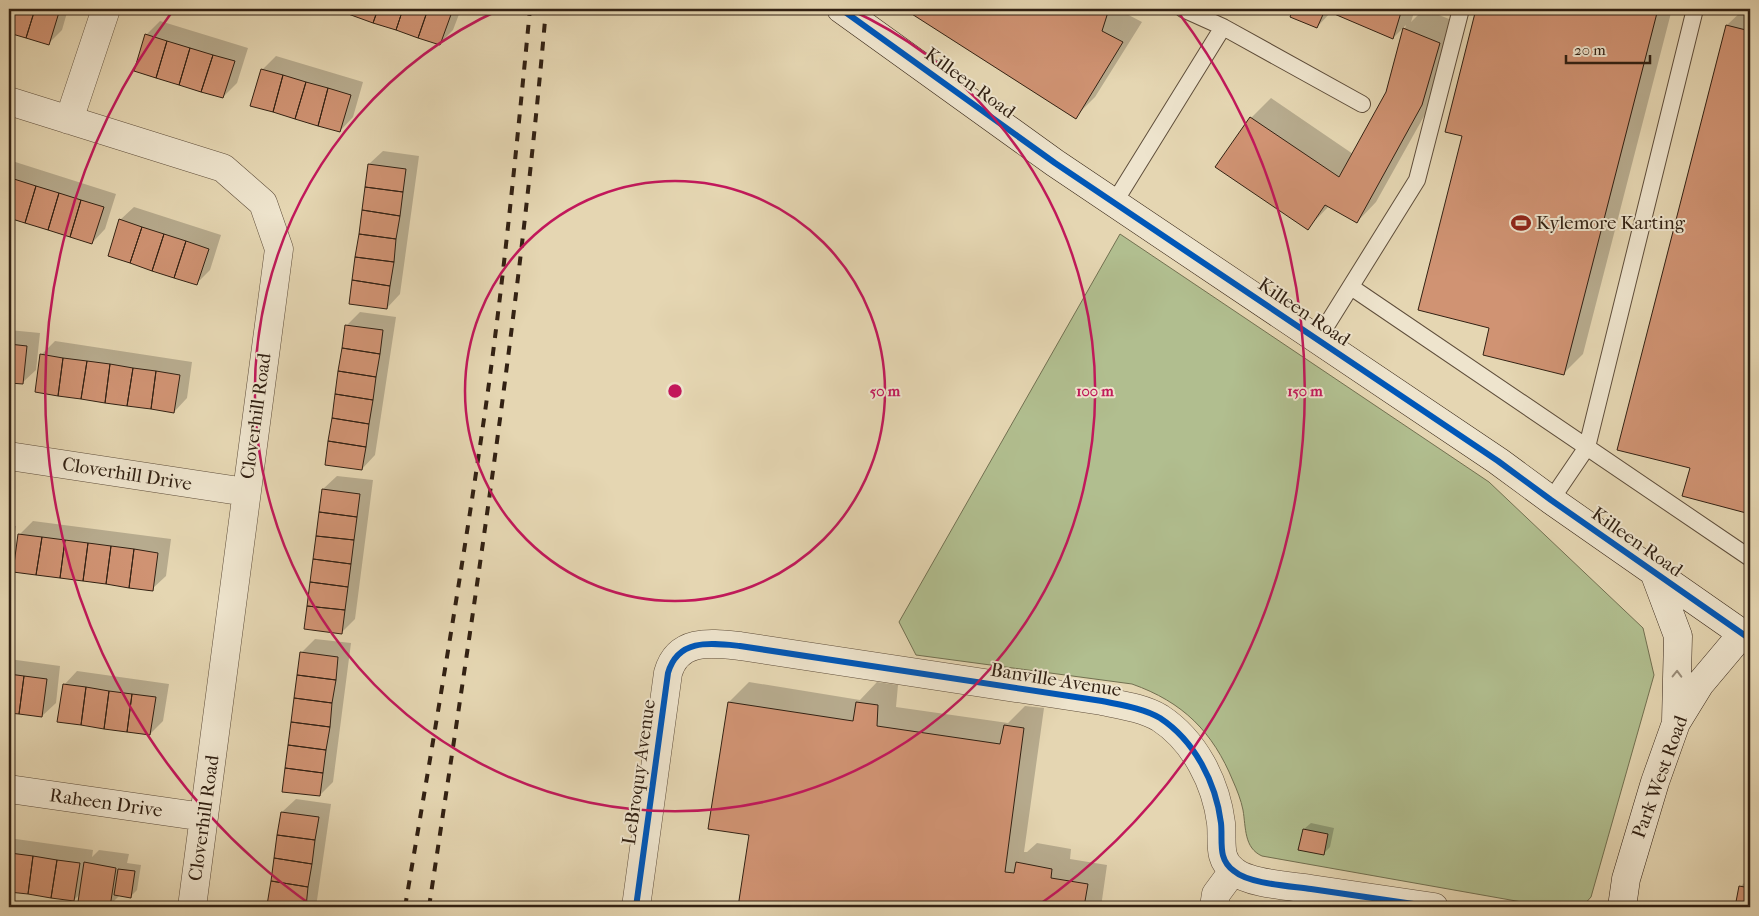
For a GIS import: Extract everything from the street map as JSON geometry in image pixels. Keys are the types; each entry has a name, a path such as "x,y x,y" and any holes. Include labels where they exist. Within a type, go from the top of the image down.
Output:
{"street":[{"path":"69,120 106,9"},
{"name":"Killeen Road","path":"841,9 1055,163 1498,461 1746,637"},
{"name":"Cloverhill Road","path":"9,101 224,168 263,203 279,249 192,907"},
{"name":"Cloverhill Drive","path":"9,456 246,492"},
{"path":"1654,572 1678,636 1676,723"},
{"name":"Park West Road","path":"1622,907 1626,879 1655,782 1676,723 1700,684 1746,637"},
{"name":"Banville Avenue","path":"687,648 710,643 740,646 1102,701 1138,709 1159,718 1178,734 1208,774 1215,790 1221,824 1224,862 1233,871"},
{"name":"LeBroquy Avenue","path":"636,907 668,673 674,659 687,648"},
{"name":"Raheen Drive","path":"9,789 204,817"},
{"path":"1214,907 1219,889 1233,871 1240,876 1274,883 1434,907"}],"lane":[{"path":"1183,9 1222,27 1362,104"},
{"path":"1318,339 1417,180 1461,9"},
{"path":"1551,500 1587,447 1695,9"},
{"path":"1114,203 1222,27"},
{"path":"1352,287 1750,558"}],"green space":[{"path":"1120,234 1489,482 1643,628 1654,675 1591,897 1582,907 1550,907 1262,856 1249,843 1239,795 1216,748 1194,721 1166,700 1132,684 916,655 899,622"}],"building":[{"path":"11,9 35,9 26,38 9,33"},
{"path":"35,9 60,9 49,45 26,38"},
{"path":"333,9 353,9 351,15"},
{"path":"353,9 378,9 373,23 351,15"},
{"path":"378,9 403,9 396,30 373,23"},
{"path":"403,9 428,9 418,38 396,30"},
{"path":"428,9 453,9 440,45 418,38"},
{"path":"904,9 1109,9 1102,31 1123,42 1076,119"},
{"path":"1293,9 1402,9 1393,39 1325,10 1317,28 1290,17"},
{"name":"Kylemore Karting","path":"1476,9 1658,9 1564,375 1483,355 1489,328 1418,310 1462,136 1445,132"},
{"path":"1726,25 1750,31 1750,514 1682,496 1690,468 1617,450"},
{"path":"1403,28 1440,43 1422,105 1357,223 1325,205 1308,230 1215,167 1250,117 1339,177 1386,92"},
{"path":"145,34 167,41 156,78 134,71"},
{"path":"167,41 190,48 179,85 156,78"},
{"path":"190,48 213,55 201,92 179,85"},
{"path":"213,55 235,61 223,98 201,92"},
{"path":"261,69 283,75 273,112 250,106"},
{"path":"283,75 306,82 295,119 273,112"},
{"path":"306,82 328,88 318,126 295,119"},
{"path":"328,88 351,95 340,132 318,126"},
{"path":"368,164 406,169 403,192 365,187"},
{"path":"9,177 14,179 9,196"},
{"path":"14,179 36,186 25,223 9,218 9,196"},
{"path":"36,186 59,193 48,230 25,223"},
{"path":"365,187 403,192 400,216 362,210"},
{"path":"59,193 81,200 70,237 48,230"},
{"path":"81,200 104,207 92,244 70,237"},
{"path":"362,210 400,216 396,239 359,234"},
{"path":"119,219 142,227 130,263 108,256"},
{"path":"142,227 164,234 152,271 130,263"},
{"path":"164,234 186,241 174,278 152,271"},
{"path":"359,234 396,239 394,262 355,257"},
{"path":"186,241 209,249 197,285 174,278"},
{"path":"355,257 394,262 390,286 352,280"},
{"path":"352,280 390,286 387,309 349,304"},
{"path":"345,325 383,330 380,354 342,348"},
{"path":"9,344 27,346 23,384 9,383"},
{"path":"342,348 380,354 376,377 338,371"},
{"path":"40,354 63,358 58,396 35,392"},
{"path":"63,358 87,361 81,399 58,396"},
{"path":"87,361 110,364 105,403 81,399"},
{"path":"110,364 133,368 127,406 105,403"},
{"path":"133,368 156,371 151,409 127,406"},
{"path":"156,371 180,375 174,413 151,409"},
{"path":"338,371 376,377 373,400 335,394"},
{"path":"335,394 373,400 369,424 332,418"},
{"path":"332,418 369,424 366,447 328,441"},
{"path":"328,441 366,447 362,470 325,465"},
{"path":"322,489 360,494 357,517 319,512"},
{"path":"319,512 357,517 354,540 316,536"},
{"path":"18,534 42,537 36,575 13,572"},
{"path":"316,536 354,540 351,564 313,559"},
{"path":"42,537 65,540 60,578 36,575"},
{"path":"65,540 88,543 83,581 60,578"},
{"path":"88,543 111,546 106,584 83,581"},
{"path":"111,546 134,549 129,588 106,584"},
{"path":"134,549 158,553 153,591 129,588"},
{"path":"313,559 351,564 348,587 310,582"},
{"path":"310,582 348,587 345,610 307,606"},
{"path":"307,606 345,610 342,634 304,629"},
{"path":"300,652 338,657 336,680 297,675"},
{"path":"9,674 24,676 19,714 9,713"},
{"path":"297,675 336,680 332,703 294,698"},
{"path":"24,676 47,679 42,717 19,714"},
{"path":"63,684 86,687 81,725 57,722"},
{"path":"86,687 109,691 104,729 81,725"},
{"path":"109,691 132,694 127,732 104,729"},
{"path":"132,694 156,697 150,735 127,732"},
{"path":"294,698 332,703 330,727 291,722"},
{"path":"728,702 853,721 856,702 878,705 877,726 1000,744 1004,725 1024,728 1005,872 1014,873 1016,862 1052,869 1051,878 1088,884 1084,907 738,907 749,835 708,829"},
{"path":"291,722 330,727 326,750 288,745"},
{"path":"288,745 326,750 323,773 285,768"},
{"path":"285,768 323,773 320,796 282,792"},
{"path":"281,812 319,817 315,840 277,835"},
{"path":"1303,829 1328,834 1324,855 1298,850"},
{"path":"277,835 315,840 312,864 274,858"},
{"path":"10,853 33,856 28,894 9,892"},
{"path":"33,856 57,860 51,898 28,894"},
{"path":"274,858 312,864 308,887 271,881"},
{"path":"57,860 80,863 74,901 51,898"},
{"path":"84,862 116,868 110,907 78,902"},
{"path":"118,869 135,871 131,898 114,895"},
{"path":"271,881 308,887 306,907 267,905"},
{"path":"1739,886 1750,888 1750,907 1735,907"},
{"path":"267,905 285,907 266,907"}],"railway":[{"path":"405,907 457,598 492,362 530,9"},
{"path":"429,907 495,459 523,234 546,9"}],"cycle path":[{"path":"841,9 1055,163 1498,461 1750,639"},
{"path":"636,907 668,673 679,654 688,648 707,644 740,646 1102,701 1146,712 1160,718 1184,738 1202,764 1209,778 1218,808 1223,855 1225,861 1234,871 1250,879 1271,884 1434,907"}],"place":[{"name":"Kylemore Karting","path":"1521,223"}]}
